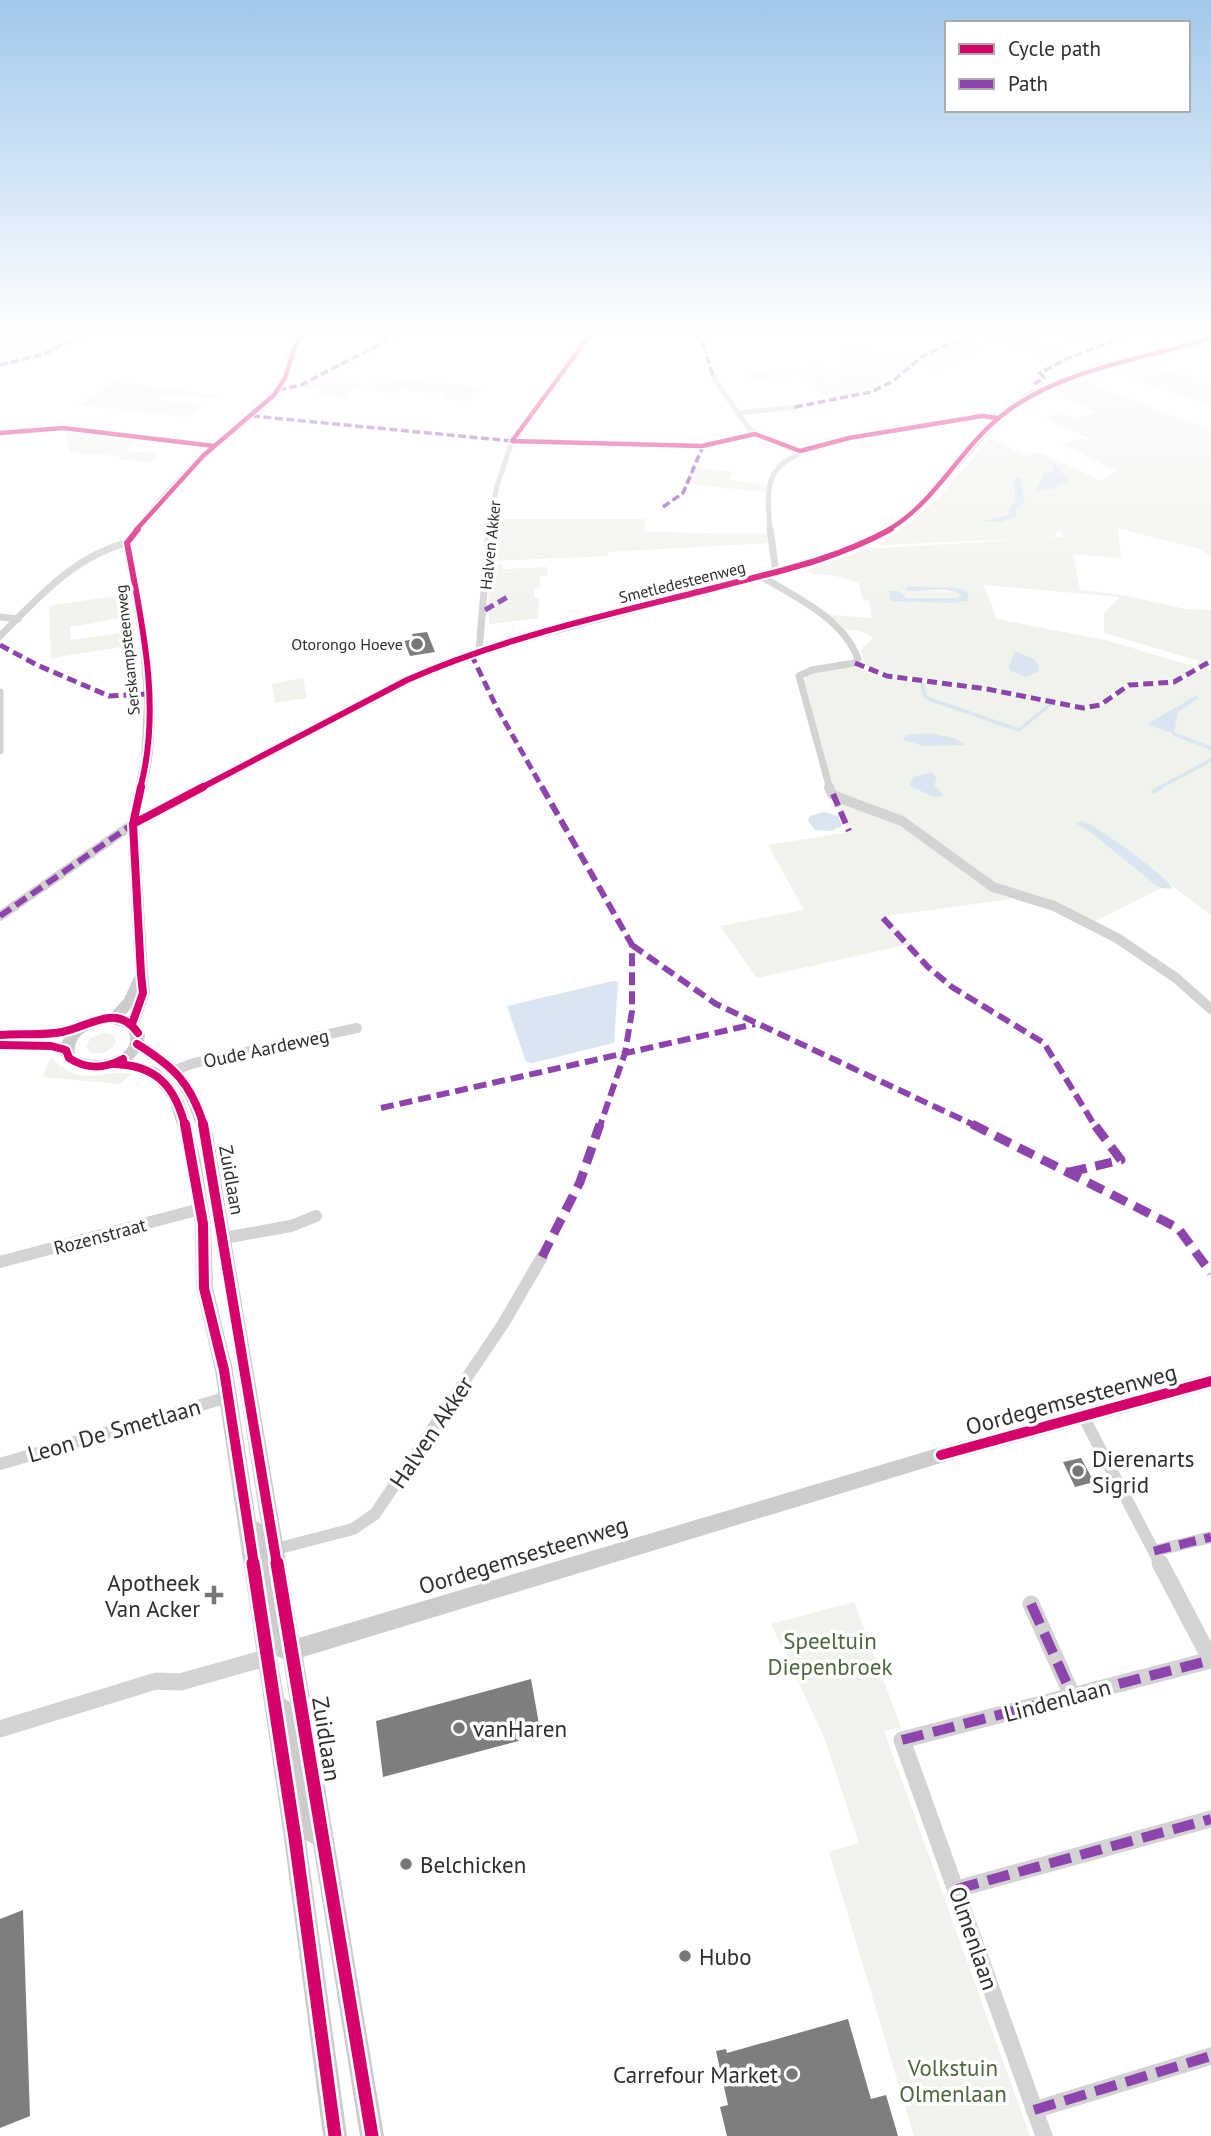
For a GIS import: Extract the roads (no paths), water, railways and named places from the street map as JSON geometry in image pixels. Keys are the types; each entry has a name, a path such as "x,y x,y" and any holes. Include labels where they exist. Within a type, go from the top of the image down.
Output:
{"street":[{"path":"0,433 29,431"},
{"path":"85,431 214,446"},
{"path":"0,636 60,578 111,546 127,543 147,516 232,431"},
{"path":"752,431 800,451"},
{"path":"776,572 769,494 780,464 800,451 849,438 893,431"},
{"name":"Smetledesteenweg","path":"133,824 407,680 479,652 847,551 903,522 945,480 987,431"},
{"name":"Halven Akker","path":"479,652 485,624 485,563 492,509 512,441 702,446 755,434"},
{"name":"Serskampsteenweg","path":"127,543 144,652 148,715 148,758 135,804 133,824"},
{"path":"761,576 833,623 844,633 857,653 858,659 855,663 812,670 799,676 832,794 880,811 912,827 990,886 1053,905 1088,924 1189,986 1211,1009"},
{"path":"0,617 18,619"},
{"path":"0,692 0,751"},
{"path":"0,916 133,824"},
{"path":"132,1024 145,988 141,974 133,824"},
{"path":"114,1018 130,1001 141,974"},
{"path":"0,1035 58,1032 82,1027 100,1019 114,1018 132,1024 138,1032 137,1044 130,1054 114,1063 97,1068 86,1067 69,1058 66,1050 68,1042 82,1027"},
{"name":"Oude Aardeweg","path":"175,1070 194,1063 357,1028"},
{"name":"Zuidlaan","path":"137,1044 162,1058 188,1086 200,1111 208,1143 372,2136"},
{"path":"0,1045 51,1046 66,1050"},
{"name":"Zuidlaan","path":"114,1063 138,1063 149,1068 176,1100 189,1133 204,1236 203,1276 228,1397 295,1838 335,2136"},
{"name":"Rozenstraat","path":"0,1262 200,1209"},
{"path":"224,1238 275,1230 316,1216"},
{"name":"Halven Akker","path":"275,1549 353,1529 375,1514 503,1324 542,1257"},
{"name":"Zuidlaan","path":"208,1303 220,1296 228,1298 235,1337 243,1349"},
{"name":"Oordegemsesteenweg","path":"293,1650 941,1455 1211,1381"},
{"name":"Leon De Smetlaan","path":"0,1464 228,1397"},
{"name":"Lindenlaan","path":"902,1740 1211,1660 1083,1416"},
{"name":"Zuidlaan","path":"247,1526 256,1531 261,1542 281,1646 286,1650 293,1650"},
{"path":"1154,1551 1211,1537"},
{"path":"1031,1604 1072,1695"},
{"path":"0,1729 156,1681 180,1682 266,1658"},
{"name":"Zuidlaan","path":"274,1704 283,1709 288,1719 310,1827 315,1834 323,1838"},
{"name":"Olmenlaan","path":"902,1740 1044,2136"},
{"path":"957,1889 1211,1819"},
{"path":"1034,2110 1211,2056"}],"waterway":[{"path":"922,684 925,696 929,699 1019,730 1052,703"},
{"path":"1174,734 1211,748"},
{"path":"1157,789 1211,760"},
{"path":"1154,791 1161,787"}],"place":[{"name":"Otorongo Hoeve","path":"417,644"},
{"name":"Dierenarts Sigrid","path":"1078,1471"},
{"name":"Apotheek Van Acker","path":"214,1595"},
{"name":"vanHaren","path":"459,1728"},
{"name":"Belchicken","path":"406,1864"},
{"name":"Hubo","path":"685,1956"},
{"name":"Carrefour Market","path":"792,2074"}],"park label":[{"name":"Speeltuin Diepenbroek","path":"830,1653"},
{"name":"Volkstuin Olmenlaan","path":"953,2080"}]}
